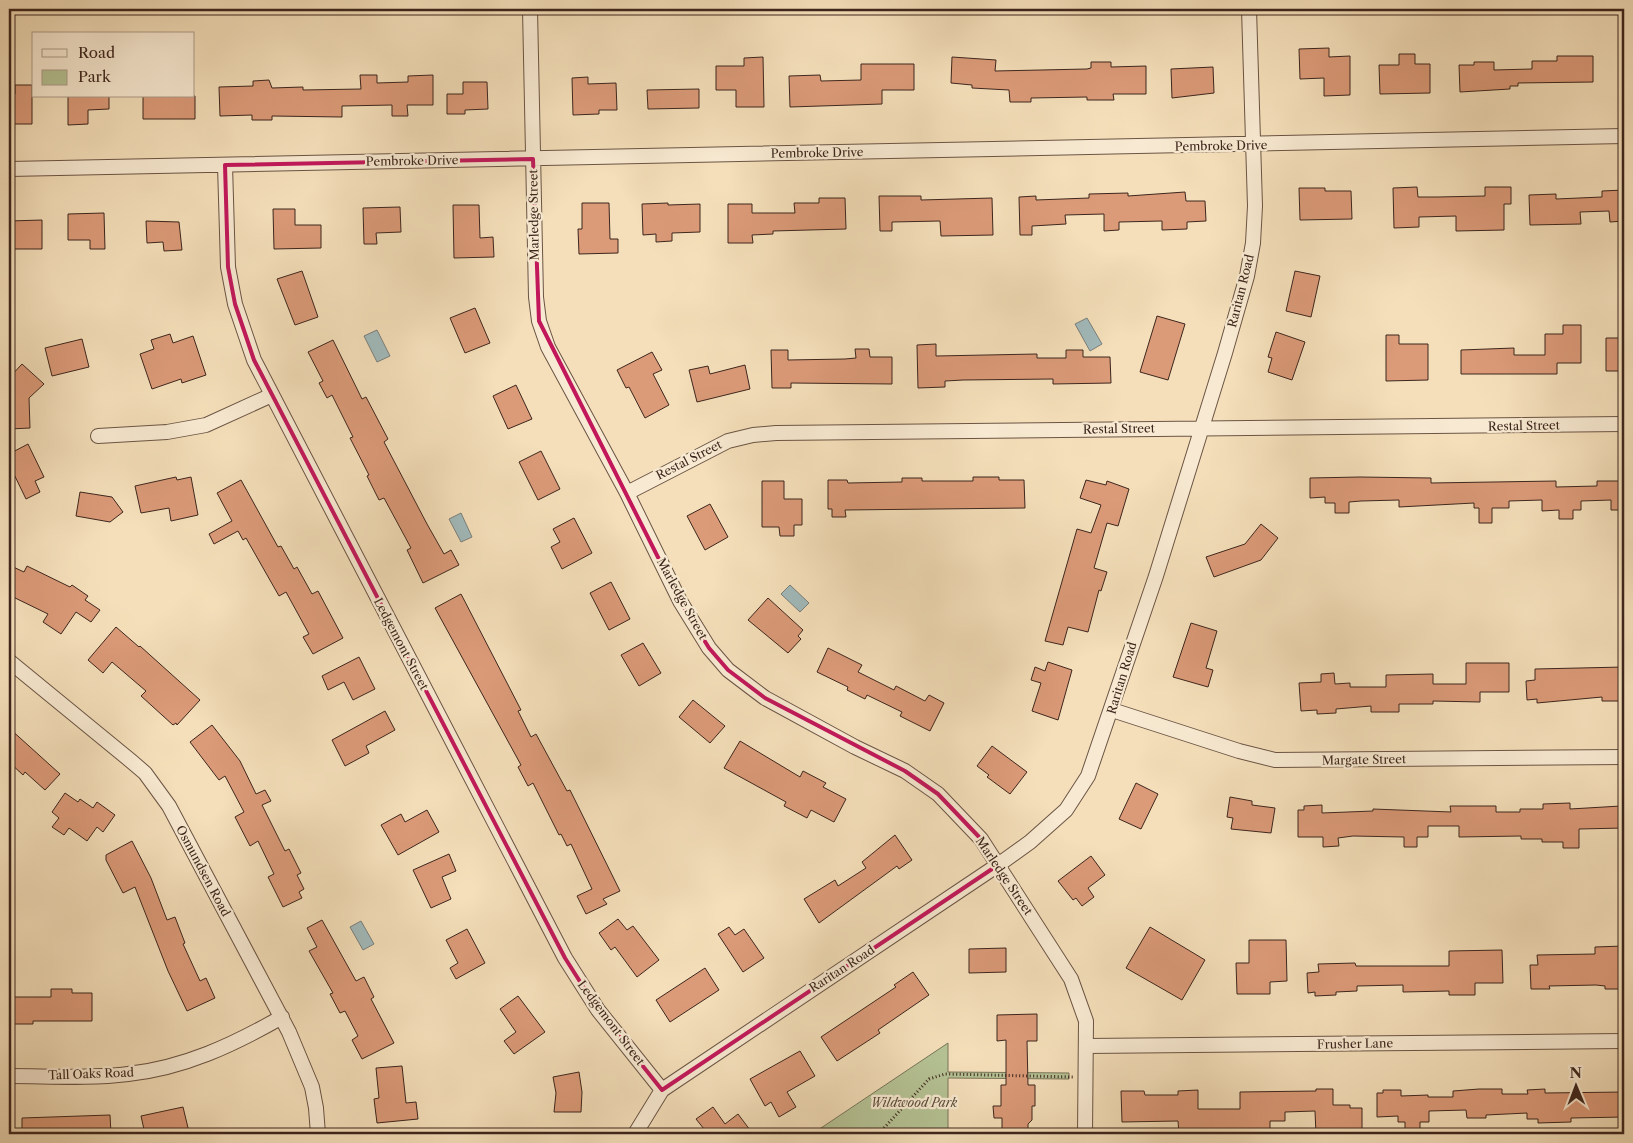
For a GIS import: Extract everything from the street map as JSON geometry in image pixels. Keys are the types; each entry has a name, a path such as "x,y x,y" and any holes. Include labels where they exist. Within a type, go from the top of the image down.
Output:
{"street":[{"name":"Marledge Street","path":"530,9 536,297 539,321 548,347 627,493 680,601 708,648 728,670 765,698 790,713 905,771 938,794 981,839 1071,979 1086,1021 1085,1134"},
{"name":"Raritan Road","path":"635,1134 662,1090 998,866 1030,842 1066,810 1088,776 1112,710 1203,428 1248,268 1255,206 1249,9"},
{"name":"Pembroke Drive","path":"9,169 1624,136"},
{"name":"Ledgemont Street","path":"224,165 228,267 235,304 254,360 565,958 598,1010 662,1090"},
{"path":"98,436 167,432 206,425 272,396"},
{"name":"Restal Street","path":"627,493 728,441 753,435 1624,424"},
{"name":"Osmundsen Road","path":"9,661 111,743 145,773 169,806 282,1017 312,1086 318,1134"},
{"name":"Margate Street","path":"1112,710 1239,751 1275,760 1624,757"},
{"name":"Tall Oaks Road","path":"9,1076 127,1074 171,1066 214,1053 242,1040 282,1017"},
{"name":"Frusher Lane","path":"1087,1046 1624,1041"}],"path":[{"path":"884,1128 929,1079 945,1074 1086,1077"}],"highlighted area":[{"path":"533,159 539,321 680,601 709,648 728,670 765,698 905,771 938,794 981,839 998,865 662,1090 598,1010 565,958 254,360 235,304 228,267 225,165"}],"green space":[{"name":"Wildwood Park","path":"948,1043 948,1072 1069,1073 1069,1079 948,1078 948,1134 812,1134"}],"water":[{"path":"1087,318 1102,344 1090,351 1075,324"},
{"path":"377,330 390,356 377,362 364,336"},
{"path":"461,513 472,537 461,542 449,519"},
{"path":"790,585 809,603 800,612 781,594"},
{"path":"361,921 374,944 363,950 350,927"}],"building":[{"path":"1329,48 1329,57 1350,56 1350,95 1324,96 1324,78 1300,79 1299,49"},
{"path":"1399,54 1415,54 1415,64 1430,64 1430,93 1380,94 1379,65 1399,65"},
{"path":"1557,56 1593,56 1593,82 1518,83 1518,86 1510,86 1510,89 1460,92 1459,65 1474,65 1474,62 1494,62 1494,70 1532,69 1532,61 1557,61"},
{"path":"763,57 764,107 736,107 736,90 716,90 716,66 744,66 744,58"},
{"path":"952,57 996,60 995,71 1087,69 1091,68 1091,62 1111,62 1111,67 1146,66 1146,94 1113,94 1114,100 1087,100 1087,97 1031,98 1031,102 1010,102 1009,90 972,88 972,85 951,83"},
{"path":"861,64 914,64 914,90 882,90 882,104 790,107 789,76 820,75 821,81 861,80"},
{"path":"1213,67 1214,93 1172,98 1171,69"},
{"path":"360,75 377,75 377,83 408,82 408,76 433,75 433,105 407,105 408,116 392,116 392,105 342,106 342,117 272,116 272,120 252,120 252,115 220,116 219,87 253,86 253,81 269,80 272,88 303,87 303,90 361,89"},
{"path":"588,77 588,84 616,83 617,110 599,110 599,114 573,115 572,78"},
{"path":"463,82 487,82 488,109 465,110 465,114 447,114 447,94 463,94"},
{"path":"15,85 32,85 32,124 9,124 9,94 15,94"},
{"path":"699,89 699,108 648,109 647,90"},
{"path":"68,98 109,98 109,109 88,110 88,124 68,125"},
{"path":"143,98 195,98 195,119 143,119"},
{"path":"1417,187 1418,197 1438,197 1485,196 1485,187 1511,187 1511,204 1504,204 1504,230 1456,231 1456,216 1419,217 1419,227 1394,228 1393,188"},
{"path":"1299,188 1351,191 1352,219 1300,220"},
{"path":"1624,190 1624,221 1610,222 1609,211 1580,212 1581,224 1530,225 1529,195 1556,194 1556,199 1602,197 1602,191"},
{"path":"1185,192 1186,201 1205,201 1206,221 1187,222 1187,229 1162,230 1162,221 1119,222 1119,230 1104,231 1104,214 1065,215 1066,224 1032,226 1032,235 1020,235 1019,197 1036,196 1036,200 1089,198 1089,194 1128,193 1128,196"},
{"path":"879,196 921,196 921,200 992,198 993,235 941,236 940,221 892,222 892,231 880,231"},
{"path":"819,198 845,198 846,229 773,231 773,234 752,235 753,243 728,243 728,204 752,204 752,213 795,213 794,203 819,203"},
{"path":"582,203 609,203 610,239 618,239 618,253 579,254 578,229 582,229"},
{"path":"668,203 668,205 700,204 700,232 672,233 672,241 656,242 656,234 643,235 642,204"},
{"path":"453,205 479,205 480,238 493,237 494,257 454,258"},
{"path":"400,207 401,232 376,233 377,244 364,244 363,208"},
{"path":"273,209 295,209 295,225 321,225 321,248 274,249"},
{"path":"104,213 105,249 90,249 90,240 68,240 68,214"},
{"path":"42,220 42,249 9,249 9,221"},
{"path":"146,221 179,222 182,250 164,251 163,242 147,243"},
{"path":"302,271 318,317 295,325 277,279"},
{"path":"1295,271 1320,276 1311,317 1286,311"},
{"path":"475,308 490,343 465,353 450,318"},
{"path":"1157,316 1185,324 1168,380 1140,372"},
{"path":"1563,325 1581,325 1581,363 1557,363 1557,374 1461,374 1461,350 1514,348 1514,355 1545,355 1545,334 1563,334"},
{"path":"1276,332 1305,342 1292,380 1268,372 1272,358 1268,357"},
{"path":"170,334 173,343 193,336 206,375 182,383 181,379 152,389 140,354 154,349 151,340"},
{"path":"1386,335 1399,335 1399,344 1428,344 1428,380 1386,381"},
{"path":"1606,338 1624,338 1624,371 1606,371"},
{"path":"82,339 89,367 52,376 45,348"},
{"path":"333,340 362,399 366,397 388,439 384,442 427,524 444,554 451,550 459,565 423,583 407,550 411,548 384,498 379,500 367,476 369,475 350,438 353,437 332,395 327,398 319,383 323,381 308,352"},
{"path":"936,344 936,356 1037,354 1037,358 1066,358 1066,350 1083,350 1083,357 1110,357 1111,383 1053,384 1053,379 963,380 945,381 945,387 918,388 917,345"},
{"path":"855,349 869,349 870,357 892,357 892,384 791,383 791,388 772,388 771,350 788,350 788,360 856,358"},
{"path":"652,352 662,370 653,374 669,405 645,418 629,387 626,388 617,370"},
{"path":"22,364 44,384 29,398 30,428 9,429 9,378"},
{"path":"745,365 750,389 697,402 689,370 708,366 710,374"},
{"path":"516,385 532,419 508,429 493,396"},
{"path":"28,444 44,477 35,481 40,492 26,499 9,464 9,454"},
{"path":"541,451 560,489 538,500 519,462"},
{"path":"176,477 177,480 191,477 198,515 171,521 169,508 141,513 135,486"},
{"path":"973,477 999,477 999,480 1024,480 1025,508 845,510 846,517 832,517 832,509 828,509 828,480 847,480 848,483 902,482 902,478 922,478 922,481 973,481"},
{"path":"1310,478 1431,478 1431,483 1556,481 1556,487 1597,486 1597,481 1621,481 1621,485 1624,485 1624,510 1611,510 1611,500 1581,501 1581,510 1573,510 1573,519 1559,519 1559,510 1542,511 1542,500 1509,501 1509,508 1492,508 1492,523 1479,523 1479,508 1474,508 1474,503 1399,507 1399,500 1361,501 1349,502 1349,513 1335,513 1335,503 1325,503 1325,497 1310,498"},
{"path":"241,480 278,547 281,546 294,569 297,567 312,594 318,591 343,638 313,654 303,637 309,634 286,592 279,596 246,538 243,540 238,531 214,544 209,534 232,521 217,493"},
{"path":"1086,480 1106,485 1107,481 1129,489 1118,526 1107,523 1094,568 1107,572 1101,591 1099,590 1088,632 1068,627 1063,645 1045,641 1077,529 1091,533 1101,505 1080,498"},
{"path":"762,481 784,481 784,499 802,499 802,525 794,525 794,536 780,536 779,527 762,527"},
{"path":"80,492 112,497 123,512 110,522 76,516"},
{"path":"710,504 728,537 705,550 687,516"},
{"path":"574,518 592,553 562,569 551,547 560,542 553,529"},
{"path":"1261,524 1278,538 1261,560 1214,577 1206,557 1245,544"},
{"path":"9,565 24,572 27,566 70,587 72,585 88,596 85,600 100,610 91,622 76,612 61,634 43,622 48,614 9,595"},
{"path":"611,582 630,619 609,630 590,593"},
{"path":"461,594 521,710 518,711 531,737 536,734 567,791 570,790 620,891 603,899 607,904 586,914 577,896 592,889 571,844 567,846 561,834 559,835 533,783 528,786 518,767 521,765 435,608"},
{"path":"768,598 803,630 798,636 801,639 788,653 748,620"},
{"path":"1191,623 1217,631 1206,668 1213,670 1208,687 1173,677"},
{"path":"116,627 200,700 177,725 176,723 173,725 141,696 146,691 112,662 103,673 88,660"},
{"path":"643,643 661,673 639,686 621,655"},
{"path":"828,648 862,665 858,672 894,690 896,686 925,701 929,695 944,703 930,731 900,716 902,712 867,695 865,699 847,690 848,687 817,672"},
{"path":"359,657 375,689 353,700 344,682 328,690 322,676"},
{"path":"1048,662 1072,670 1058,720 1032,711 1041,683 1031,680 1035,667 1045,671"},
{"path":"1466,663 1509,663 1509,692 1480,692 1480,702 1433,701 1433,704 1399,704 1399,712 1371,712 1371,706 1336,709 1336,713 1317,714 1317,710 1301,711 1299,683 1321,682 1321,674 1334,673 1335,684 1350,683 1350,687 1386,687 1386,675 1433,674 1433,684 1466,684"},
{"path":"1624,667 1624,701 1602,701 1602,697 1537,703 1537,699 1527,700 1526,681 1535,680 1535,669"},
{"path":"693,700 725,726 710,743 679,717"},
{"path":"385,711 395,730 366,746 369,753 345,766 332,740"},
{"path":"212,725 240,761 256,794 265,790 271,801 262,805 285,851 289,849 301,873 297,875 304,889 299,892 302,898 283,907 268,877 274,874 258,841 250,846 235,817 244,812 225,776 219,780 190,742"},
{"path":"9,728 60,774 45,790 25,772 23,775 9,762"},
{"path":"740,741 800,777 803,771 826,783 823,787 846,799 834,822 811,810 807,818 784,806 786,802 724,768"},
{"path":"992,746 1027,772 1010,794 987,777 989,775 977,766"},
{"path":"1136,783 1158,794 1141,829 1119,819"},
{"path":"65,793 78,802 80,799 93,808 97,802 115,815 103,832 97,827 87,841 69,828 64,835 52,827 59,818 52,812"},
{"path":"1230,797 1252,801 1252,805 1275,808 1271,833 1231,829 1233,818 1227,817"},
{"path":"1570,803 1570,809 1621,806 1621,813 1624,813 1624,828 1579,829 1579,848 1563,848 1563,842 1521,839 1521,836 1459,837 1459,826 1428,826 1428,837 1417,837 1417,847 1404,847 1404,837 1353,836 1338,838 1339,846 1323,847 1323,837 1298,837 1298,810 1304,810 1304,806 1322,805 1322,813 1373,811 1373,809 1451,812 1450,806 1496,806 1496,812 1520,812 1520,809 1543,809 1543,804"},
{"path":"427,810 439,832 398,855 381,825 401,814 405,822"},
{"path":"895,835 912,860 899,869 897,866 819,923 804,899 835,880 838,886 866,868 862,862"},
{"path":"132,841 151,878 167,920 175,917 185,943 183,944 200,981 206,978 215,998 187,1011 168,971 135,887 123,893 106,860 106,855"},
{"path":"449,854 456,871 442,877 451,899 431,908 413,870"},
{"path":"1091,856 1105,875 1088,888 1094,897 1082,906 1076,898 1073,900 1058,881"},
{"path":"618,919 627,930 633,926 659,960 637,977 615,947 611,950 599,933"},
{"path":"322,920 356,981 364,977 374,997 371,999 394,1043 362,1059 352,1040 358,1036 345,1011 340,1013 330,994 333,993 309,951 317,947 307,928"},
{"path":"729,927 735,935 744,929 764,958 743,972 718,934"},
{"path":"1150,927 1205,960 1182,1000 1126,968"},
{"path":"467,929 485,963 456,979 450,968 458,963 446,940"},
{"path":"1249,940 1286,940 1287,981 1270,982 1270,994 1237,994 1236,963 1249,963"},
{"path":"1624,946 1624,989 1605,989 1605,986 1596,985 1549,986 1550,989 1531,989 1530,965 1538,965 1537,955 1595,954 1595,947"},
{"path":"1006,948 1006,972 969,973 969,949"},
{"path":"1502,950 1503,983 1475,983 1475,995 1449,995 1449,991 1403,992 1403,985 1357,986 1357,991 1336,992 1336,995 1315,996 1315,992 1308,993 1307,973 1319,972 1318,964 1355,963 1356,966 1449,966 1449,951"},
{"path":"705,968 719,990 670,1022 656,1000"},
{"path":"913,972 929,995 878,1030 880,1033 837,1061 821,1037 896,987 894,985"},
{"path":"51,989 72,989 72,993 92,993 92,1021 33,1021 33,1024 9,1024 9,997 51,997"},
{"path":"518,996 545,1032 514,1054 504,1041 516,1032 500,1009"},
{"path":"1037,1014 1037,1041 1027,1041 1028,1085 1035,1085 1035,1106 1032,1106 1032,1120 1028,1124 1028,1134 1002,1134 1002,1118 994,1118 993,1106 1001,1106 1001,1085 1006,1085 1006,1040 997,1041 997,1015"},
{"path":"800,1051 815,1076 787,1092 796,1107 779,1117 771,1102 765,1106 750,1079"},
{"path":"402,1066 406,1103 416,1102 418,1119 377,1123 374,1099 379,1098 376,1068"},
{"path":"579,1072 582,1092 581,1112 554,1112 556,1093 553,1077"},
{"path":"1316,1089 1333,1089 1333,1105 1350,1105 1350,1108 1362,1108 1362,1131 1333,1131 1333,1134 1316,1134 1315,1111 1285,1112 1285,1121 1270,1121 1270,1129 1222,1129 1222,1134 1179,1134 1178,1121 1122,1122 1121,1091 1144,1091 1145,1095 1178,1095 1178,1091 1198,1090 1198,1109 1240,1109 1240,1092 1316,1091"},
{"path":"1502,1089 1502,1094 1528,1094 1527,1090 1545,1089 1545,1093 1624,1092 1624,1117 1571,1118 1571,1122 1538,1123 1538,1119 1527,1119 1527,1113 1486,1115 1486,1118 1467,1118 1466,1110 1429,1111 1429,1122 1420,1122 1420,1131 1405,1132 1405,1122 1398,1122 1398,1116 1377,1117 1377,1093 1383,1093 1383,1090 1401,1090 1401,1096 1428,1095 1428,1097 1453,1097 1453,1091"},
{"path":"183,1107 189,1132 145,1134 141,1116"},
{"path":"713,1107 725,1124 738,1114 753,1134 708,1134 696,1119"},
{"path":"110,1115 111,1134 22,1134 22,1118"}]}
